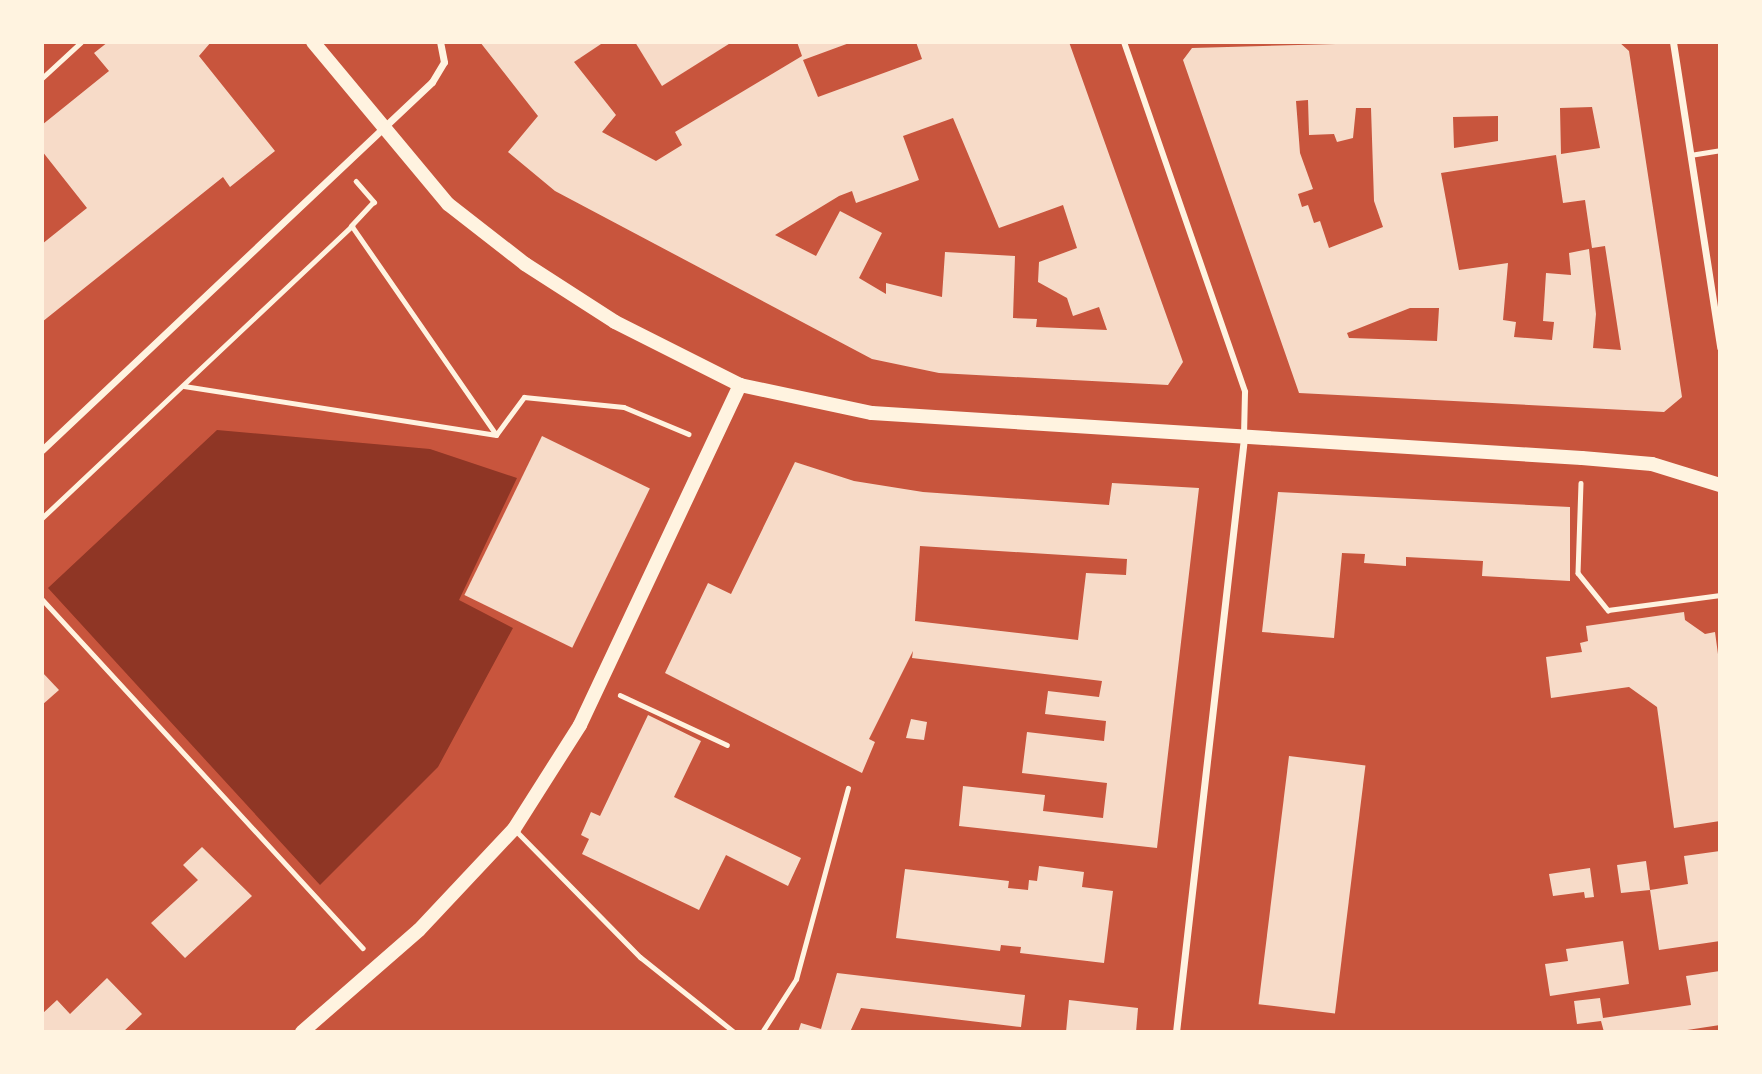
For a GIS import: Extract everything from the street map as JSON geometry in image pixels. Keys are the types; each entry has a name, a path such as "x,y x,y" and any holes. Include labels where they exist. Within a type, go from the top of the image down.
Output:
{"main road":[{"path":"313,42 383,130 448,204 525,264 662,349 740,385 872,413 1583,458 1652,464 1720,485"},
{"path":"302,1032 419,930 514,829 580,725 740,385"}],"street":[{"path":"42,450 419,94 444,62 440,42"},
{"path":"1124,42 1245,392 1244,438 1176,1032"},
{"path":"1673,42 1720,347"}],"lane":[{"path":"42,78 81,42"},
{"path":"1690,155 1720,150"},
{"path":"762,1032 796,979 848,788"},
{"path":"514,829 640,957 734,1032"}],"path":[{"path":"42,518 184,386 374,202 344,166"},
{"path":"352,226 496,435"},
{"path":"184,386 496,435"},
{"path":"496,435 524,397 624,407 711,443"},
{"path":"1583,458 1578,573 1608,610 1720,595"},
{"path":"42,599 378,964"},
{"path":"598,685 727,745"}],"shaded area":[{"path":"217,430 430,449 517,478 459,600 513,628 438,767 320,885 48,588"}],"building":[{"path":"108,42 211,42 199,56 275,151 230,187 223,177 42,322 42,244 87,208 42,151 42,125 109,71 94,53"},
{"path":"480,42 604,42 574,62 616,115 602,132 656,161 682,145 675,132 802,56 797,42 852,42 803,60 818,97 922,59 916,42 1069,42 1183,362 1168,385 939,373 872,359 555,191 508,152 538,116","holes":["953,118 999,228 1063,205 1077,248 1039,262 1038,282 1067,298 1073,316 1099,307 1107,330 1036,327 1037,319 1013,318 1015,256 945,252 942,297 886,283 886,294 859,278 882,233 840,211 816,256 775,235 839,196 852,191 856,203 919,180 903,136"]},
{"path":"635,42 732,42 662,86"},
{"path":"1411,42 1619,42 1629,51 1682,397 1664,412 1299,393 1183,60 1192,48","holes":["1308,100 1309,135 1334,134 1337,142 1353,138 1356,108 1371,108 1374,201 1383,227 1329,248 1320,221 1314,223 1308,205 1302,207 1298,194 1313,189 1300,153 1296,101","1592,107 1600,148 1561,154 1560,108","1498,116 1498,141 1454,148 1453,117","1556,155 1563,203 1585,200 1592,248 1605,246 1621,350 1593,348 1596,314 1589,249 1569,253 1571,275 1546,273 1543,321 1554,322 1552,340 1514,337 1516,322 1503,320 1508,263 1459,270 1441,173","1410,308 1439,308 1437,341 1349,338 1347,333"]},
{"path":"542,436 650,489 572,648 464,595"},
{"path":"795,462 854,481 923,492 1109,505 1112,483 1199,488 1157,848 959,826 963,786 1045,795 1043,811 1103,818 1107,783 1022,773 1027,732 1104,741 1106,721 1045,714 1048,691 1099,697 1102,681 912,658 913,651 869,739 875,742 862,773 665,673 708,583 731,594","holes":["920,546 1127,559 1126,575 1086,573 1078,640 915,621"]},
{"path":"1278,492 1570,507 1570,581 1482,576 1483,561 1406,557 1406,566 1364,563 1365,554 1342,553 1334,638 1262,632"},
{"path":"1684,612 1685,620 1705,634 1715,632 1720,669 1720,821 1674,828 1657,707 1629,687 1551,698 1546,657 1582,652 1580,643 1588,641 1586,626"},
{"path":"42,672 59,690 42,705"},
{"path":"648,715 701,741 674,797 801,858 788,886 726,855 699,910 582,854 589,839 581,835 591,812 600,816"},
{"path":"911,719 927,722 924,740 906,738"},
{"path":"1289,756 1365,765 1335,1014 1259,1004"},
{"path":"202,847 252,896 185,958 151,923 198,880 183,865"},
{"path":"1720,851 1720,941 1659,950 1650,890 1688,884 1684,856"},
{"path":"1646,861 1650,890 1621,893 1617,865"},
{"path":"1039,866 1084,872 1082,887 1113,891 1104,963 1020,953 1021,947 1001,945 1000,951 896,938 905,869 1009,881 1008,888 1028,890 1029,880 1037,881"},
{"path":"1590,868 1594,897 1585,898 1584,892 1553,896 1549,874"},
{"path":"1623,941 1629,984 1550,996 1545,964 1568,961 1566,949"},
{"path":"1720,971 1720,1025 1674,1032 1604,1032 1601,1021 1577,1024 1574,1001 1600,998 1603,1018 1691,1005 1686,976"},
{"path":"837,973 1025,995 1021,1027 861,1008 850,1032 798,1032 801,1023 821,1029"},
{"path":"107,978 142,1014 123,1032 42,1032 42,1014 57,1000 70,1014"},
{"path":"1069,1000 1138,1008 1136,1032 1066,1032"}]}
